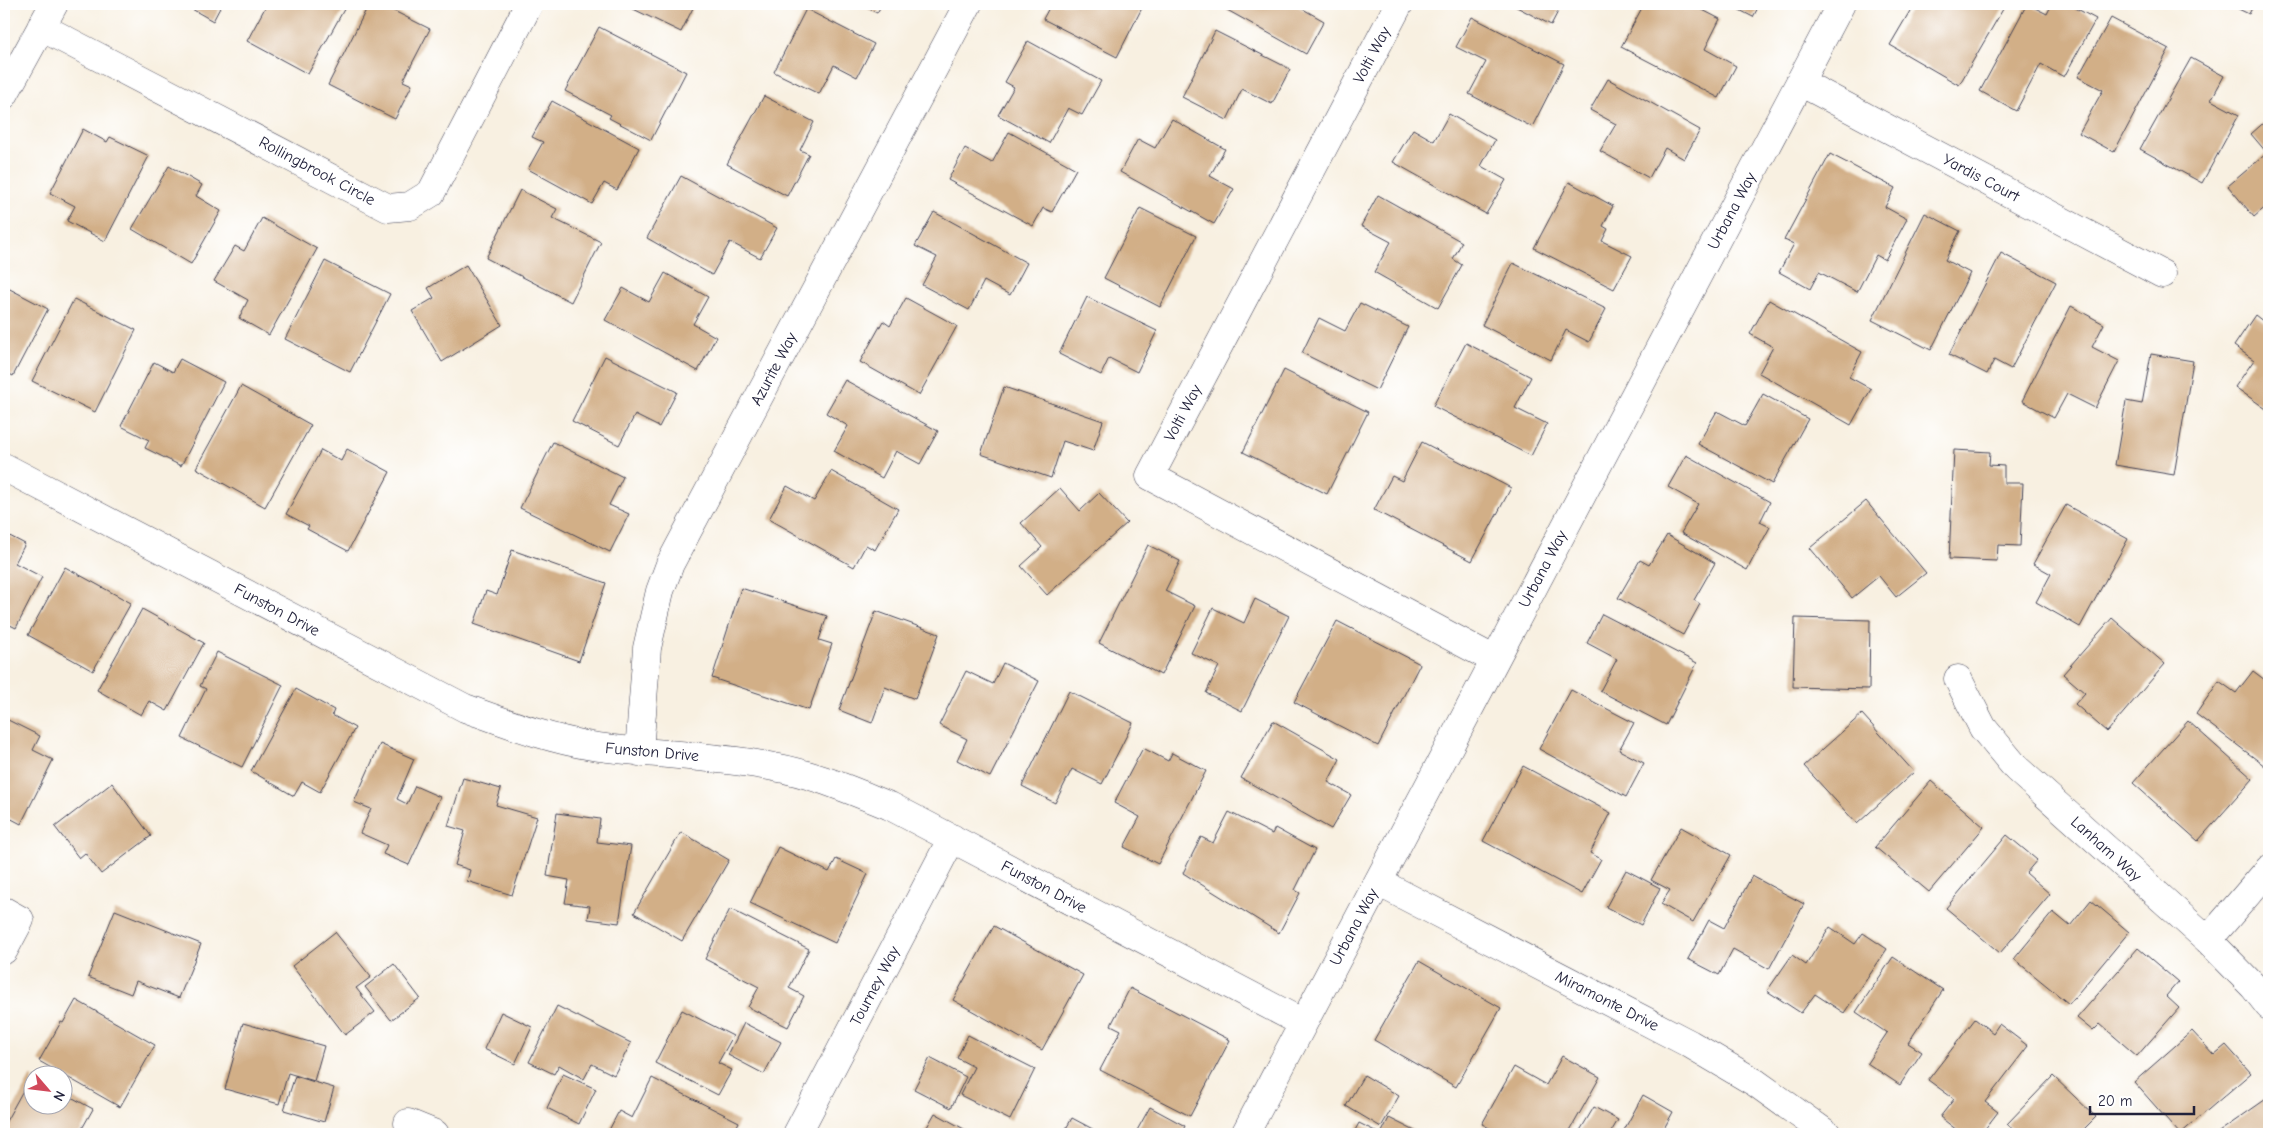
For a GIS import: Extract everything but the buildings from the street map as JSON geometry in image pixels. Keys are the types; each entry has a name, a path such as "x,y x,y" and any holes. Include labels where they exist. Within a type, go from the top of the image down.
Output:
{"street":[{"name":"Rollingbrook Circle","path":"48,15 388,208 410,206 431,193 529,4"},
{"name":"Azurite Way","path":"640,752 647,648 660,591 670,564 968,4"},
{"name":"Volti Way","path":"1399,4 1150,476 1495,660"},
{"name":"Urbana Way","path":"1245,1134 1841,4"},
{"path":"4,95 48,15"},
{"name":"Yardis Court","path":"1800,82 2162,274"},
{"name":"Funston Drive","path":"4,467 465,708 539,735 591,746 640,752 718,757 776,767 834,784 890,806 1304,1023"},
{"name":"Lanham Way","path":"1958,679 1983,728 2017,769 2208,940 2254,987 2269,1006"},
{"name":"Tourney Way","path":"797,1134 952,838"},
{"path":"2208,940 2269,870"},
{"name":"Miramonte Drive","path":"1378,882 1690,1044 1756,1083 1827,1134"},
{"path":"4,911 20,920 4,950"},
{"path":"408,1122 435,1134"}]}
